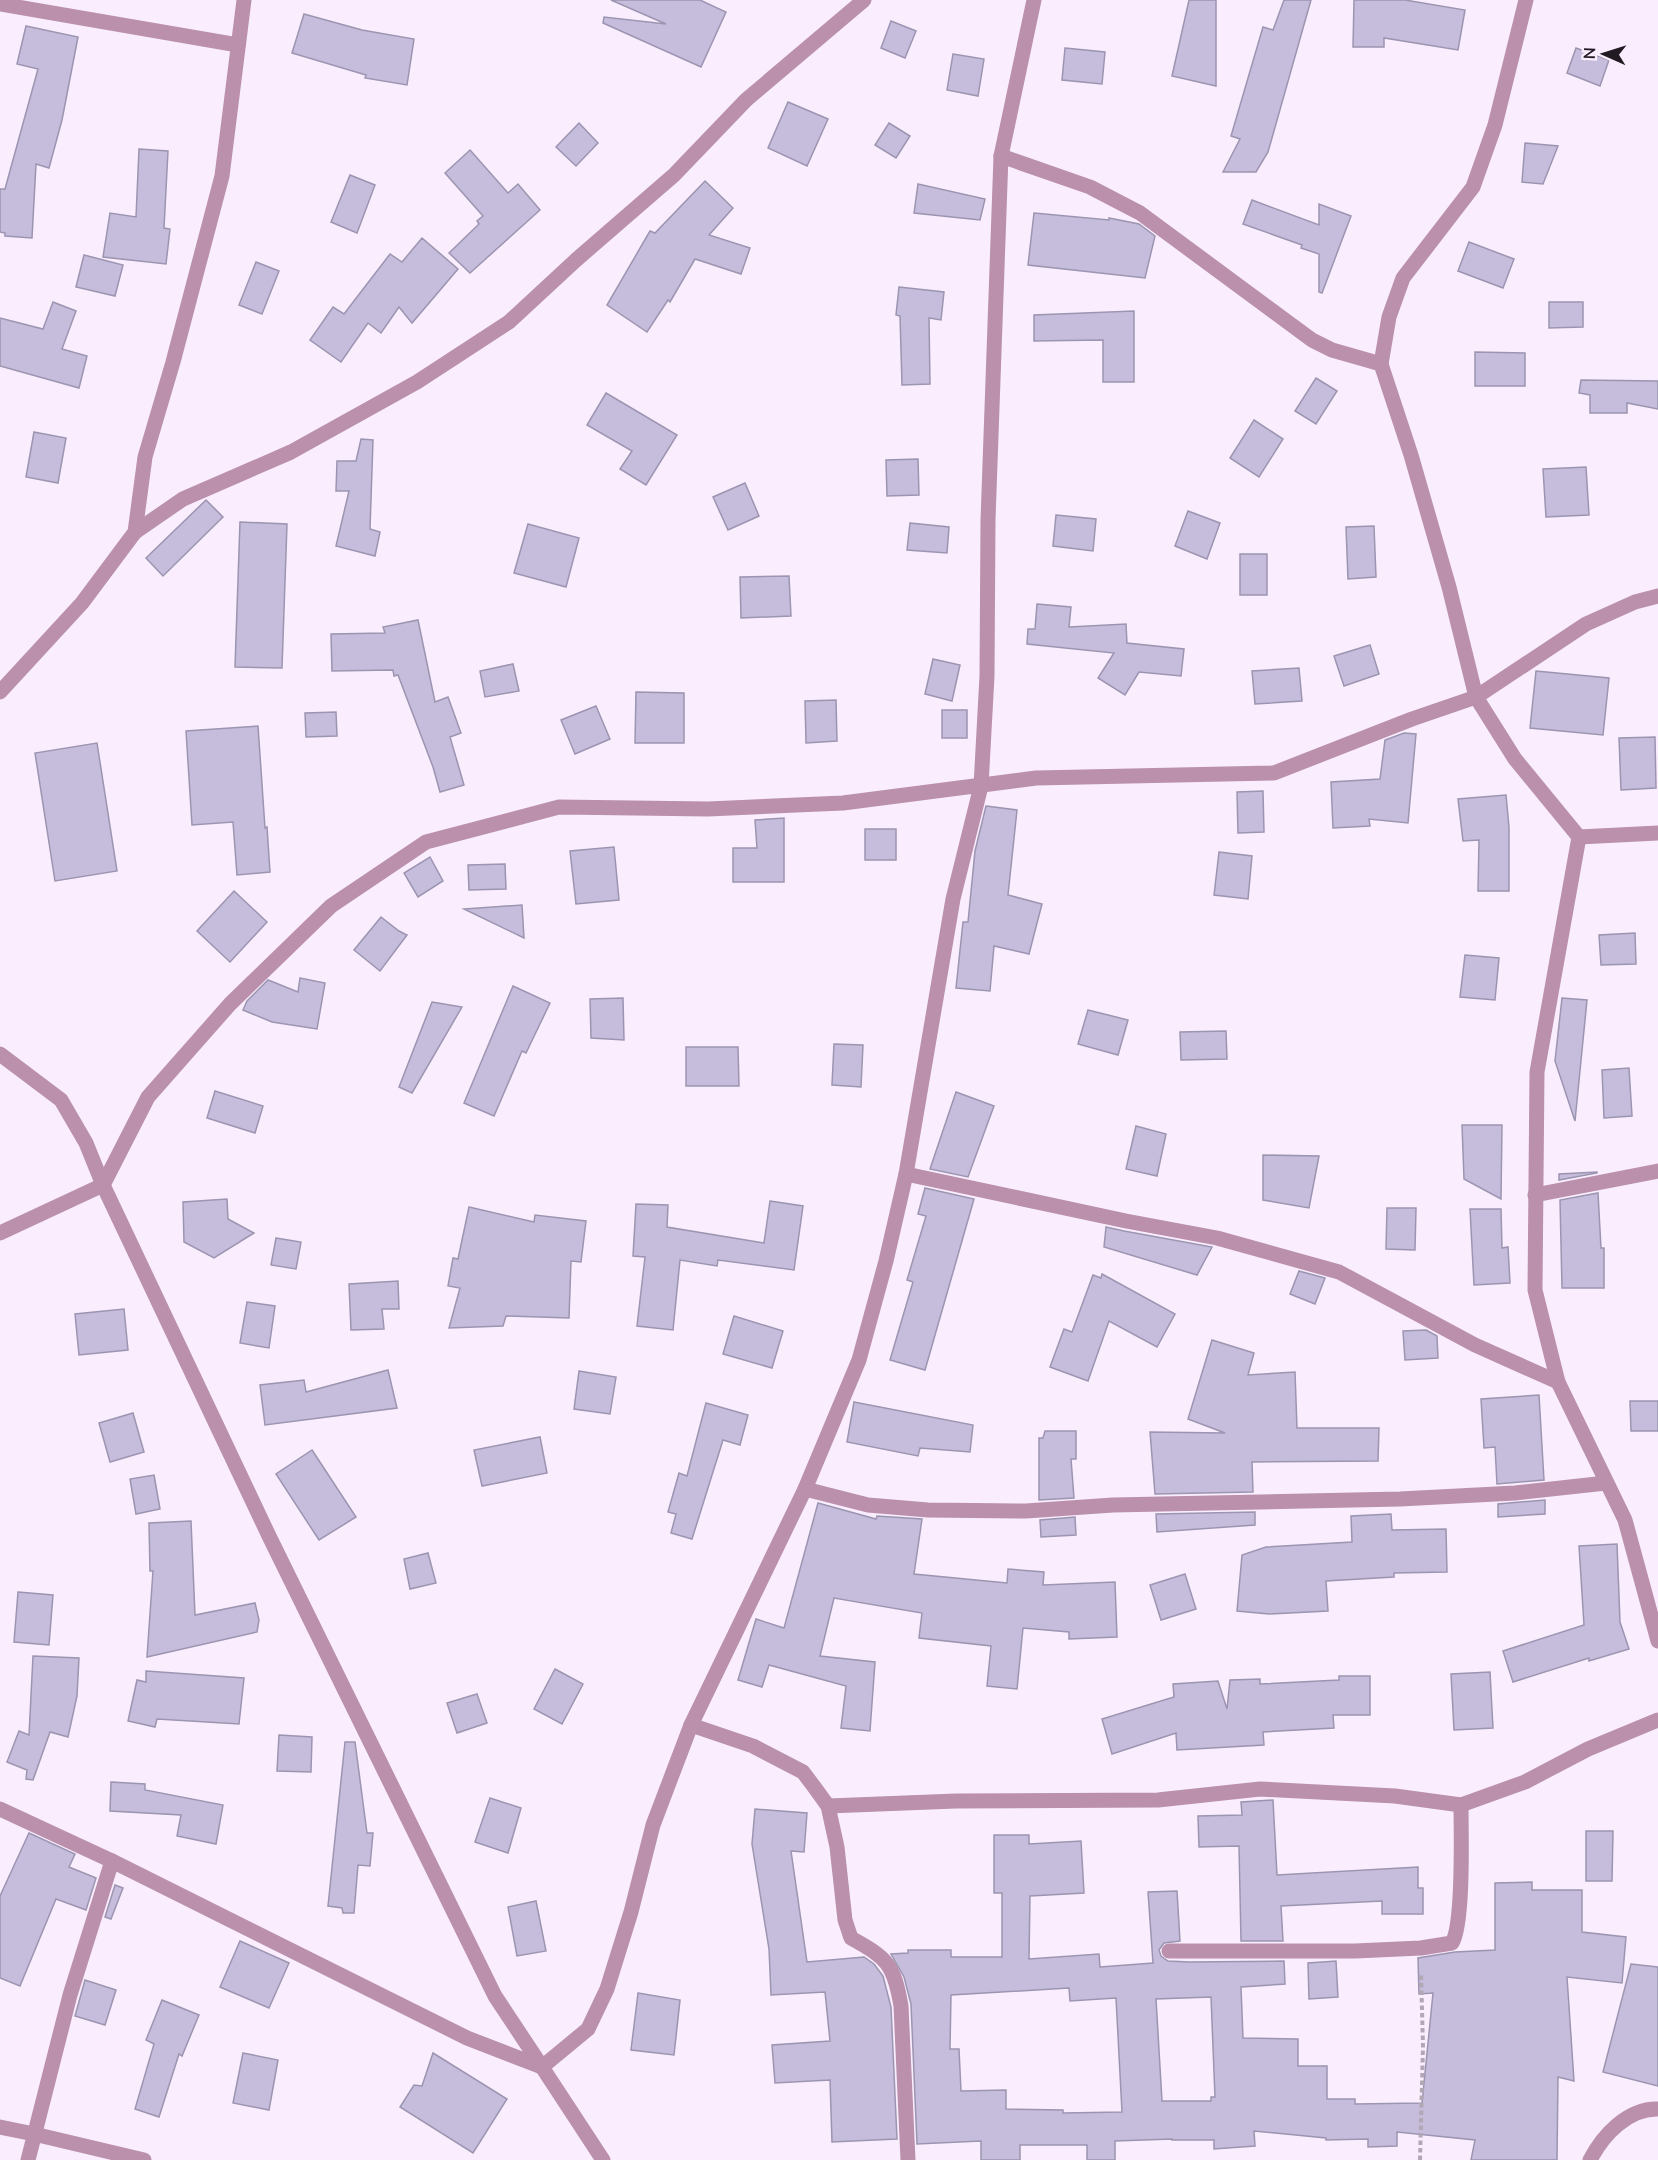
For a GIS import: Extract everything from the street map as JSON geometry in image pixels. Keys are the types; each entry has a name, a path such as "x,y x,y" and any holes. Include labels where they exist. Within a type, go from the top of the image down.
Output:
{"street":[{"path":"135,531 145,457 173,362 222,176 244,0"},
{"path":"0,692 82,603 135,531 183,499 291,452 417,382 509,322 674,175 746,100 864,0"},
{"path":"542,2067 588,2030 607,1989 654,1825 691,1725 805,1489 859,1360 886,1261 906,1173 953,899 981,786 987,676 988,520 1000,156 1034,0"},
{"path":"1526,0 1495,125 1473,187 1403,278 1389,317 1381,364 1411,455 1449,587 1476,697 1515,759 1579,837 1537,1072 1535,1290 1558,1382 1625,1520 1658,1641"},
{"path":"0,4 238,45"},
{"path":"1000,156 1090,187 1140,213 1312,340 1332,350 1381,364"},
{"path":"0,1233 103,1185 148,1097 230,1004 331,906 426,842 559,807 708,809 843,803 1036,778 1274,773 1412,719 1476,697 1586,624 1635,602 1658,596"},
{"path":"1579,837 1658,833"},
{"path":"0,1054 62,1100 86,1143 103,1185 268,1536 495,1996 603,2160"},
{"path":"1535,1195 1658,1171"},
{"path":"906,1173 1114,1219 1217,1238 1339,1272 1475,1345 1558,1382"},
{"path":"805,1489 868,1505 928,1510 1026,1511 1113,1505 1400,1499 1515,1493 1606,1483"},
{"path":"828,1806 979,1801 1158,1800 1260,1790 1395,1796 1461,1805 1526,1782 1588,1749 1658,1720"},
{"path":"691,1725 753,1746 803,1772 828,1806 837,1847 845,1920 851,1938 875,1952 890,1965 897,1981 901,2006 908,2160"},
{"path":"1169,1951 1421,1948 1452,1943 1455,1938 1460,1893 1461,1805"},
{"path":"0,1809 112,1861 467,2038 542,2067"},
{"path":"28,2160 70,1995 112,1861"},
{"path":"1590,2160 1597,2146 1626,2118 1658,2109"},
{"path":"0,2127 144,2160"}],"path":[{"path":"1420,2160 1423,2046 1421,1948"}],"building":[{"path":"611,0 700,0 726,12 701,67 603,23 604,17 666,24"},
{"path":"1189,0 1216,0 1216,86 1172,76"},
{"path":"1284,0 1311,0 1268,152 1256,172 1223,172 1240,139 1231,136 1263,27 1273,30"},
{"path":"1354,0 1405,0 1465,10 1458,50 1384,38 1384,47 1353,47"},
{"path":"304,14 362,30 414,39 407,85 365,78 366,75 292,53"},
{"path":"891,21 916,31 905,58 881,48"},
{"path":"26,26 78,37 62,120 49,168 36,164 32,238 5,236 5,233 0,232 0,189 5,189 38,69 17,64"},
{"path":"1065,48 1105,52 1102,84 1062,80"},
{"path":"1576,48 1609,60 1600,86 1567,73"},
{"path":"953,54 984,59 978,96 947,90"},
{"path":"788,102 828,119 807,166 768,148"},
{"path":"579,123 598,143 576,166 556,147"},
{"path":"889,123 910,136 896,158 875,145"},
{"path":"1525,143 1558,146 1543,184 1522,182"},
{"path":"139,149 168,151 164,228 170,229 166,264 103,257 110,213 136,217"},
{"path":"470,150 508,193 518,184 540,210 470,273 449,253 479,224 477,221 483,216 445,173"},
{"path":"350,175 375,185 357,233 331,222"},
{"path":"705,181 733,208 709,235 750,248 741,274 695,259 670,302 668,300 647,332 607,305 650,231 655,233"},
{"path":"918,184 985,199 980,220 914,213"},
{"path":"1252,200 1319,225 1319,204 1351,216 1322,293 1319,292 1319,254 1301,248 1302,245 1243,224"},
{"path":"1034,213 1109,220 1109,218 1139,224 1155,236 1145,278 1028,265"},
{"path":"422,238 458,269 412,323 399,307 381,333 368,323 341,362 310,340 333,307 344,314 390,254 402,262"},
{"path":"1469,242 1514,259 1503,288 1458,271"},
{"path":"84,255 123,265 115,296 76,287"},
{"path":"256,262 279,271 262,314 239,305"},
{"path":"899,287 944,292 941,320 929,318 930,384 902,385 900,316 896,315"},
{"path":"53,302 76,311 62,349 87,356 79,388 0,366 0,318 43,329"},
{"path":"1549,302 1583,302 1583,327 1549,328"},
{"path":"1134,311 1134,382 1103,382 1103,340 1034,341 1034,315"},
{"path":"1475,352 1525,353 1525,386 1475,386"},
{"path":"1316,378 1337,391 1316,424 1295,411"},
{"path":"1581,380 1658,381 1658,409 1627,403 1627,413 1590,413 1590,395 1579,393"},
{"path":"606,393 677,435 646,485 620,469 632,451 587,425"},
{"path":"1254,420 1283,439 1259,477 1230,458"},
{"path":"34,432 66,438 58,483 26,477"},
{"path":"361,439 373,440 370,529 380,532 375,556 336,546 349,491 336,491 337,461 356,461"},
{"path":"918,459 919,495 887,496 886,460"},
{"path":"1586,467 1589,515 1546,517 1543,469"},
{"path":"745,483 759,516 728,530 713,497"},
{"path":"206,500 223,517 163,576 146,558"},
{"path":"1188,511 1220,523 1207,559 1175,546"},
{"path":"1056,515 1096,519 1093,551 1053,546"},
{"path":"240,522 287,524 282,668 235,667"},
{"path":"910,523 949,527 947,553 907,550"},
{"path":"528,524 579,538 566,587 514,573"},
{"path":"1374,526 1376,577 1348,579 1346,527"},
{"path":"1240,554 1267,554 1267,595 1240,595"},
{"path":"789,576 791,616 741,618 740,577"},
{"path":"1037,604 1071,607 1069,627 1126,624 1127,643 1184,649 1181,676 1139,672 1125,695 1098,678 1114,653 1027,644 1028,629 1035,629"},
{"path":"418,620 435,702 448,697 461,733 450,737 464,785 440,792 433,767 398,675 394,676 393,670 332,671 331,634 385,633 383,627"},
{"path":"1370,645 1379,674 1344,686 1334,656"},
{"path":"933,659 960,665 952,701 925,694"},
{"path":"513,664 519,691 485,697 480,671"},
{"path":"1299,668 1302,701 1255,704 1252,671"},
{"path":"1536,671 1609,678 1603,735 1530,728"},
{"path":"636,692 684,693 684,743 635,743"},
{"path":"836,700 837,741 806,743 805,701"},
{"path":"596,706 610,739 575,754 561,720"},
{"path":"942,710 967,710 967,738 942,738"},
{"path":"336,712 337,736 306,737 305,713"},
{"path":"258,726 270,872 237,875 233,822 192,825 186,731"},
{"path":"1404,733 1416,734 1408,823 1369,819 1370,826 1333,828 1331,782 1380,779 1385,740"},
{"path":"1655,737 1656,788 1621,790 1619,738"},
{"path":"97,743 117,871 55,881 35,753"},
{"path":"1263,791 1264,832 1238,833 1237,792"},
{"path":"1506,795 1509,827 1509,891 1478,891 1479,840 1463,841 1458,799"},
{"path":"986,806 1017,810 1008,895 1042,904 1029,954 994,946 990,991 956,988 963,922 968,922 975,851"},
{"path":"784,818 784,882 733,882 733,848 757,848 755,820"},
{"path":"865,829 896,829 896,860 865,860"},
{"path":"614,847 619,900 576,904 570,851"},
{"path":"1219,852 1252,856 1248,899 1214,895"},
{"path":"430,857 443,881 418,897 404,873"},
{"path":"505,864 506,889 469,890 468,865"},
{"path":"234,891 267,922 230,962 197,931"},
{"path":"522,905 524,938 464,909"},
{"path":"381,917 407,935 380,971 354,950"},
{"path":"1635,933 1636,964 1601,965 1599,935"},
{"path":"1465,955 1499,958 1495,1000 1460,997"},
{"path":"300,978 325,983 317,1029 272,1022 243,1010 247,1001 268,980 298,992"},
{"path":"513,986 550,1003 526,1053 522,1051 494,1116 464,1103"},
{"path":"623,998 624,1040 591,1038 590,999"},
{"path":"1562,998 1587,1000 1575,1121 1555,1061"},
{"path":"432,1002 462,1007 412,1093 399,1087"},
{"path":"1088,1010 1128,1020 1118,1055 1078,1044"},
{"path":"1226,1031 1227,1059 1181,1060 1180,1032"},
{"path":"834,1044 863,1045 861,1087 832,1085"},
{"path":"686,1047 738,1047 739,1086 686,1086"},
{"path":"1629,1068 1632,1116 1604,1118 1602,1070"},
{"path":"215,1091 263,1106 255,1133 207,1118"},
{"path":"956,1092 994,1106 968,1177 930,1169"},
{"path":"1462,1125 1502,1125 1501,1199 1464,1179"},
{"path":"1136,1126 1166,1134 1157,1176 1126,1169"},
{"path":"1263,1155 1319,1156 1309,1208 1263,1200"},
{"path":"1597,1173 1559,1180 1559,1174"},
{"path":"925,1188 974,1199 925,1370 890,1360 913,1282 907,1280 926,1216 918,1214"},
{"path":"1598,1193 1601,1248 1604,1248 1604,1288 1562,1288 1560,1200"},
{"path":"227,1199 228,1219 254,1233 214,1258 184,1242 183,1202"},
{"path":"770,1201 803,1206 794,1270 718,1260 717,1266 680,1260 673,1330 637,1326 645,1257 633,1256 636,1204 668,1205 667,1227 764,1243"},
{"path":"469,1207 534,1222 535,1215 586,1221 581,1262 571,1261 569,1318 506,1316 503,1326 449,1328 460,1288 448,1286 453,1258 458,1259"},
{"path":"1387,1208 1416,1208 1415,1250 1386,1249"},
{"path":"1470,1209 1501,1209 1502,1248 1508,1247 1510,1283 1474,1285"},
{"path":"1106,1227 1212,1247 1197,1275 1104,1247"},
{"path":"276,1238 301,1242 296,1269 271,1265"},
{"path":"1299,1271 1325,1278 1315,1304 1290,1294"},
{"path":"1102,1274 1175,1314 1157,1347 1109,1321 1088,1381 1050,1367 1064,1329 1072,1332 1093,1275 1101,1278"},
{"path":"398,1281 399,1309 382,1309 384,1329 351,1330 349,1284"},
{"path":"247,1302 275,1306 269,1348 240,1343"},
{"path":"124,1309 128,1350 79,1355 75,1314"},
{"path":"734,1316 783,1331 772,1368 723,1354"},
{"path":"1426,1330 1437,1336 1438,1358 1405,1360 1403,1331"},
{"path":"1212,1340 1254,1353 1248,1375 1295,1372 1297,1428 1379,1428 1378,1461 1252,1462 1253,1492 1155,1494 1150,1432 1225,1433 1188,1419"},
{"path":"388,1370 397,1408 265,1425 260,1385 304,1380 306,1392"},
{"path":"579,1371 616,1377 610,1414 574,1409"},
{"path":"1539,1395 1544,1480 1497,1484 1495,1447 1484,1448 1481,1399"},
{"path":"1630,1401 1658,1401 1658,1431 1631,1431"},
{"path":"854,1402 973,1425 970,1452 920,1448 918,1456 847,1442"},
{"path":"706,1403 748,1415 740,1445 723,1440 692,1539 671,1533 676,1514 668,1512 679,1473 687,1476"},
{"path":"133,1413 144,1452 110,1462 99,1423"},
{"path":"1045,1431 1076,1431 1076,1459 1071,1459 1074,1498 1039,1500 1039,1438 1043,1438"},
{"path":"540,1437 547,1473 482,1486 474,1450"},
{"path":"312,1450 356,1517 319,1540 276,1474"},
{"path":"154,1475 160,1509 136,1514 130,1479"},
{"path":"1545,1500 1545,1514 1498,1517 1498,1504"},
{"path":"818,1503 876,1519 877,1516 922,1519 914,1574 1007,1583 1008,1569 1044,1572 1043,1585 1115,1582 1117,1637 1069,1639 1069,1632 1023,1628 1017,1689 987,1686 991,1646 919,1638 922,1613 834,1598 820,1656 875,1662 870,1731 841,1728 846,1686 769,1665 762,1687 738,1680 756,1619 784,1628"},
{"path":"1255,1512 1255,1525 1157,1532 1156,1514"},
{"path":"1391,1514 1392,1530 1446,1529 1447,1572 1394,1573 1394,1577 1326,1581 1328,1611 1269,1614 1237,1611 1242,1555 1266,1547 1352,1542 1351,1516"},
{"path":"1075,1517 1076,1535 1041,1537 1040,1520"},
{"path":"191,1521 195,1615 255,1603 259,1620 257,1632 147,1657 153,1571 150,1571 149,1523"},
{"path":"1617,1544 1620,1622 1629,1649 1589,1661 1589,1658 1513,1682 1503,1651 1584,1625 1579,1546"},
{"path":"428,1553 436,1583 410,1589 404,1559"},
{"path":"1185,1574 1196,1609 1161,1620 1150,1585"},
{"path":"18,1592 53,1595 49,1645 14,1642"},
{"path":"33,1656 79,1658 77,1696 68,1737 50,1732 33,1780 26,1779 27,1770 7,1762 19,1731 29,1735"},
{"path":"555,1669 583,1684 562,1724 534,1709"},
{"path":"146,1671 244,1678 239,1724 157,1719 155,1727 128,1721 137,1680 146,1682"},
{"path":"1490,1672 1493,1728 1454,1730 1451,1674"},
{"path":"1339,1676 1370,1676 1370,1715 1333,1715 1334,1728 1263,1732 1264,1745 1177,1750 1176,1733 1112,1754 1102,1719 1174,1697 1173,1684 1218,1681 1227,1709 1230,1680 1260,1679 1260,1684 1339,1680"},
{"path":"477,1694 487,1723 457,1733 447,1703"},
{"path":"279,1735 312,1737 311,1772 277,1771"},
{"path":"345,1742 355,1742 367,1833 373,1833 370,1866 358,1865 354,1913 343,1913 342,1908 328,1906"},
{"path":"111,1782 145,1784 145,1790 223,1805 216,1844 177,1836 181,1815 110,1811"},
{"path":"490,1798 521,1808 508,1853 475,1842"},
{"path":"1273,1800 1277,1875 1418,1867 1418,1888 1423,1888 1423,1914 1382,1914 1382,1901 1281,1906 1283,1941 1241,1941 1239,1846 1199,1847 1198,1816 1242,1815 1241,1802"},
{"path":"755,1809 807,1813 804,1852 791,1851 807,1962 864,1957 874,1964 883,1976 891,2007 897,2139 832,2142 830,2080 775,2083 772,2045 830,2041 825,1992 771,1995 769,1949 752,1844"},
{"path":"1586,1831 1613,1831 1612,1881 1586,1881"},
{"path":"29,1833 75,1854 69,1867 96,1878 86,1910 56,1899 20,1986 0,1978 0,1896"},
{"path":"994,1835 1029,1835 1029,1844 1081,1841 1084,1893 1030,1896 1029,1959 1099,1954 1100,1967 1153,1963 1148,1892 1177,1891 1180,1941 1164,1943 1159,1950 1161,1956 1168,1961 1189,1962 1284,1961 1285,1984 1241,1987 1243,2038 1298,2039 1298,2066 1327,2066 1327,2099 1355,2099 1355,2104 1422,2103 1433,1993 1419,1994 1418,1958 1455,1952 1495,1950 1495,1883 1532,1882 1532,1890 1582,1890 1582,1932 1626,1937 1622,1983 1567,1977 1574,2081 1558,2077 1557,2160 1471,2160 1475,2140 1397,2132 1397,2146 1368,2147 1368,2139 1326,2140 1326,2138 1254,2131 1255,2146 1214,2149 1214,2140 1115,2141 1115,2160 1087,2160 1087,2145 1020,2145 1020,2160 981,2160 981,2141 917,2144 911,2004 904,1977 891,1954 908,1953 908,1950 951,1950 951,1957 1002,1957 1002,1893 994,1893","holes":["1069,1988 1070,2001 1116,1998 1122,2112 1063,2113 1063,2110 1006,2109 1006,2090 961,2091 959,2049 950,2049 951,1995","1211,1997 1215,2097 1211,2097 1211,2101 1162,2101 1156,1999"]},
{"path":"115,1885 123,1888 111,1919 105,1917"},
{"path":"536,1901 546,1951 517,1956 508,1907"},
{"path":"240,1941 289,1963 269,2008 220,1987"},
{"path":"1336,1961 1338,1997 1309,1999 1308,1963"},
{"path":"1631,1964 1658,1967 1658,2086 1603,2072"},
{"path":"85,1980 116,1990 105,2025 75,2016"},
{"path":"638,1993 680,2000 674,2055 631,2050"},
{"path":"162,2000 199,2015 182,2056 179,2054 159,2117 135,2109 154,2044 146,2040"},
{"path":"243,2053 278,2060 269,2110 233,2103"},
{"path":"433,2053 507,2099 473,2153 400,2107 414,2085 422,2086"}]}
